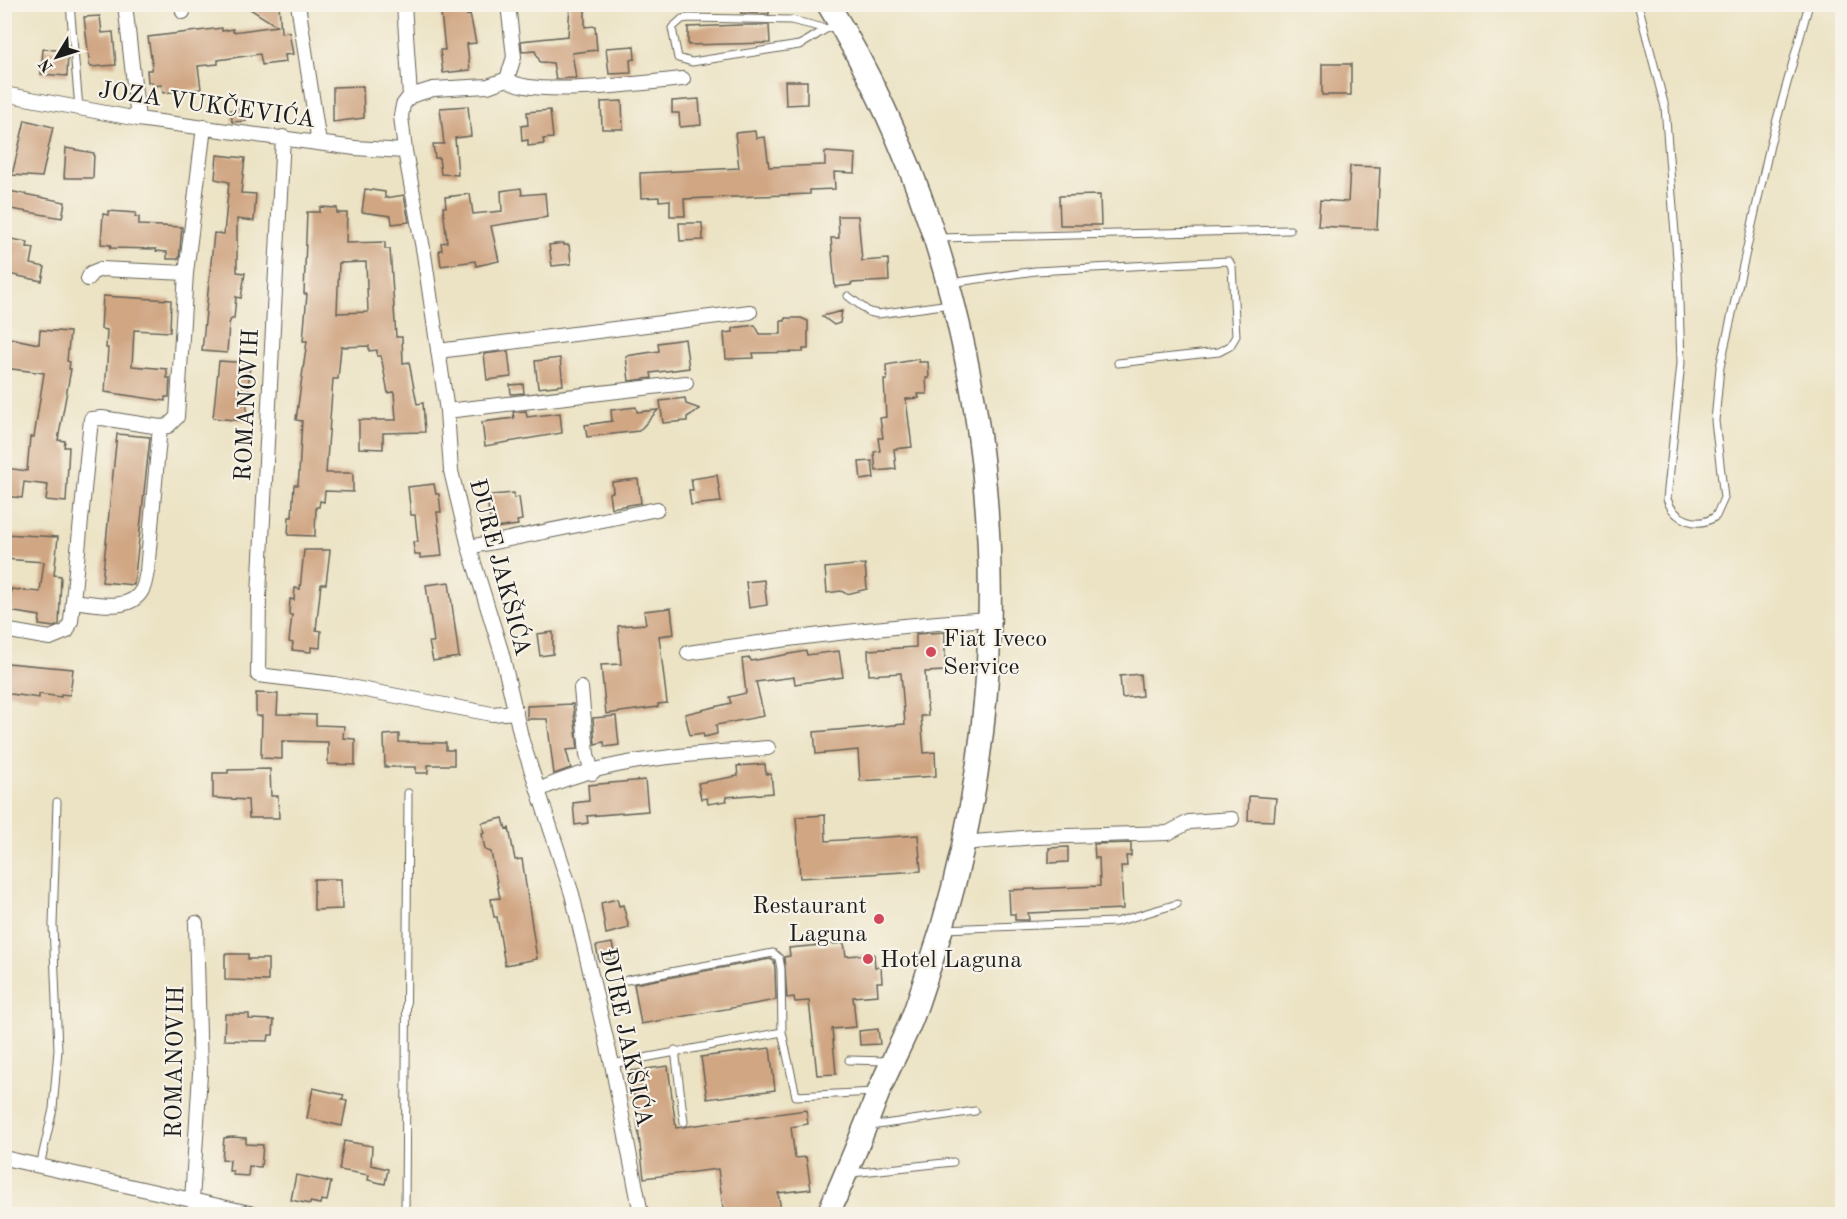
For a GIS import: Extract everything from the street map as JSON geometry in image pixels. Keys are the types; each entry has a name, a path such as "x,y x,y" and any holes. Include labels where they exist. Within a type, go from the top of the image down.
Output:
{"main road":[{"path":"828,1215 868,1126 879,1092 912,1017 942,929 962,843 983,722 989,619 988,531 982,453 965,349 934,239 893,128 860,59 831,19"}],"street":[{"path":"125,4 138,119"},
{"path":"298,4 319,143"},
{"path":"404,4 411,96 433,89 488,86 507,79"},
{"path":"507,79 514,57 508,4"},
{"path":"507,79 512,84 541,89 683,79"},
{"name":"JOZA VUKČEVIĆA","path":"4,94 138,119 372,150 405,150"},
{"name":"ĐURE JAKŠIĆA","path":"411,96 403,105 401,116 447,411 451,471 469,547 490,609 516,712 572,894 612,1064 641,1215"},
{"path":"4,630 50,638 67,631 71,621 91,420 102,418 160,427 168,426 177,417 186,273 204,127"},
{"name":"ROMANOVIH","path":"283,137 259,595 258,675 334,684 492,714 516,712"},
{"path":"88,279 91,273 102,269 186,273"},
{"path":"438,351 750,312"},
{"path":"447,411 686,383"},
{"path":"73,601 119,605 133,600 142,590 147,571 160,427"},
{"path":"469,547 657,509"},
{"path":"688,653 825,634 989,619"},
{"path":"581,688 592,773"},
{"path":"539,790 592,773 666,757 768,748"},
{"path":"962,843 1035,837 1168,833 1189,822 1232,819"},
{"name":"ROMANOVIH","path":"192,1201 200,1073 196,923"},
{"path":"4,1158 232,1212 254,1215"}],"lane":[{"path":"70,4 79,108"},
{"path":"1638,4 1665,107 1678,271 1681,363 1667,499 1669,506 1683,519 1701,523 1716,516 1724,498 1715,422 1720,367 1771,141 1809,4"},
{"path":"690,18 831,19 814,38 799,45 692,62 678,58 672,28 682,19 690,18"},
{"path":"934,239 1290,230"},
{"path":"848,296 869,312 878,314 1035,271 1229,261 1232,267 1236,336 1230,346 1219,352 1118,363"},
{"path":"405,1215 408,793"},
{"path":"40,1166 52,1109 58,1050 53,925 57,802"},
{"path":"942,929 1116,922 1177,904"},
{"path":"627,980 773,953 779,958 781,969 782,1032 796,1096 879,1092"},
{"path":"612,1064 675,1050 782,1032"},
{"path":"675,1050 684,1122"},
{"path":"849,1060 893,1061"},
{"path":"868,1126 975,1111"},
{"path":"846,1174 953,1162"}],"building":[{"path":"242,4 279,4 281,33 289,32 293,54 285,55 286,62 262,65 260,54 218,60 218,64 198,66 201,89 163,93 162,85 153,86 152,82 148,82 147,70 151,70 152,64 148,37 222,28 222,31 233,29 233,32 277,26"},
{"path":"440,4 465,4 467,15 470,14 476,43 467,44 470,70 443,73 440,50 445,50"},
{"path":"570,4 585,4 585,27 595,26 597,50 572,53 576,78 556,79 553,63 540,62 535,51 522,52 521,41 568,36"},
{"path":"742,4 769,4 769,14 741,13"},
{"path":"100,16 102,33 113,32 116,65 90,67 84,17"},
{"path":"769,25 770,43 688,45 688,27"},
{"path":"634,46 635,59 630,60 631,73 609,74 606,48"},
{"path":"43,49 68,51 67,76 41,74"},
{"path":"1322,64 1351,64 1351,95 1322,95"},
{"path":"785,81 807,81 807,104 786,105"},
{"path":"363,86 364,118 333,122 333,87"},
{"path":"699,99 701,125 680,127 679,113 672,113 672,101"},
{"path":"622,101 623,129 602,129 601,102"},
{"path":"468,106 471,136 455,138 458,175 441,174 439,158 435,158 433,144 444,144 440,108"},
{"path":"245,109 246,121 232,122 231,110"},
{"path":"550,110 553,138 543,139 544,144 528,146 528,140 522,141 521,126 528,125 527,112"},
{"path":"25,120 53,127 42,177 12,175"},
{"path":"755,131 756,138 765,137 769,167 825,165 825,152 856,154 855,173 834,172 835,189 810,190 810,194 684,199 685,216 670,216 670,200 659,201 659,197 641,198 640,173 739,168 735,133"},
{"path":"66,148 94,153 93,178 64,178"},
{"path":"217,155 245,158 241,193 256,194 254,221 237,219 237,272 245,273 241,298 236,297 234,319 231,319 229,324 227,353 202,351 214,233 224,234 229,182 215,179"},
{"path":"1350,166 1380,167 1377,229 1318,226 1320,200 1348,202"},
{"path":"521,188 522,195 545,193 547,217 491,226 499,261 476,266 475,261 441,266 439,250 442,250 441,243 447,242 443,207 446,207 445,197 470,194 473,214 502,211 501,191"},
{"path":"365,189 385,192 385,198 404,195 409,222 392,224 391,216 362,212"},
{"path":"9,191 65,202 62,218 5,208"},
{"path":"1100,195 1101,225 1060,225 1059,196"},
{"path":"320,207 337,208 337,213 347,213 346,243 385,242 385,249 390,249 396,337 402,337 403,363 409,362 417,404 423,403 425,432 383,433 383,449 359,448 359,420 396,420 394,392 388,393 381,356 377,356 377,350 369,351 369,346 341,347 338,379 333,379 326,473 353,473 353,492 325,491 324,502 320,501 319,507 316,507 315,536 288,535 289,517 292,517 294,485 298,485 302,421 296,420 307,341 303,341 307,294 304,294 307,212 320,212","holes":["366,262 368,312 337,313 339,263"]},
{"path":"108,211 136,213 135,217 139,217 139,225 182,227 179,259 167,259 167,252 156,251 156,249 110,248 111,245 101,244 103,214 108,215"},
{"path":"838,216 858,216 862,261 888,259 889,281 851,283 851,285 835,287 831,238 839,238"},
{"path":"679,223 702,223 703,240 680,241"},
{"path":"11,239 28,242 27,247 34,248 31,264 45,267 42,281 8,274"},
{"path":"564,243 564,245 569,245 571,264 552,266 549,245"},
{"path":"103,296 171,300 170,332 134,330 132,366 167,369 167,378 170,378 169,397 165,397 165,401 105,392 108,348 106,348 107,330 101,329"},
{"path":"842,311 840,323 834,325 822,316"},
{"path":"785,318 801,318 808,321 808,349 803,349 803,352 753,353 754,358 726,359 724,333 733,332 733,328 755,325 760,334 781,334 781,321 785,321"},
{"path":"40,330 70,332 67,361 70,362 69,369 71,369 58,440 65,441 64,447 69,447 66,502 46,500 48,485 24,482 22,498 4,496 6,468 27,471 30,437 34,437 44,373 4,368 4,358 9,338 39,344"},
{"path":"685,339 689,368 651,373 652,378 629,381 626,356 659,351 658,343"},
{"path":"508,351 511,377 487,380 484,354"},
{"path":"560,358 563,385 538,388 535,361"},
{"path":"919,359 919,362 928,362 929,378 926,378 927,394 918,394 919,398 906,399 912,447 894,449 896,469 876,471 874,452 880,451 878,438 883,438 880,418 886,417 884,380 887,380 886,365"},
{"path":"219,361 250,363 246,421 213,418"},
{"path":"523,384 524,393 511,394 510,385"},
{"path":"685,398 686,404 700,409 687,417 687,421 663,423 660,401"},
{"path":"636,407 637,412 658,410 639,431 587,437 585,425 612,421 611,410"},
{"path":"526,411 527,417 560,413 562,433 485,446 482,422 514,418 513,412"},
{"path":"117,434 150,437 134,585 102,582"},
{"path":"872,461 874,478 861,480 859,462"},
{"path":"717,475 721,502 691,505 689,490 693,490 691,479"},
{"path":"638,479 641,503 611,508 609,493 613,492 612,482"},
{"path":"434,484 436,494 439,494 441,512 437,512 442,556 420,558 420,555 415,555 413,542 418,542 415,515 411,515 408,487"},
{"path":"514,493 514,498 519,497 522,520 517,521 518,525 495,528 494,520 490,520 488,506 492,505 491,495"},
{"path":"4,534 58,537 54,575 61,576 59,625 54,627 39,625 40,616 9,611 11,589 40,592 44,562 4,559"},
{"path":"304,550 330,550 326,584 321,584 316,630 321,631 320,648 311,647 311,652 292,650 293,643 289,642 292,615 289,615 290,599 294,600 295,588 300,589"},
{"path":"865,564 867,589 847,594 841,591 827,593 825,568"},
{"path":"764,580 767,605 749,608 746,582"},
{"path":"449,582 459,657 433,661 429,642 434,642 426,585"},
{"path":"671,608 674,634 659,636 667,703 658,704 658,707 606,714 601,665 621,664 618,626 646,624 644,611"},
{"path":"553,632 553,654 540,656 537,634"},
{"path":"945,632 945,671 925,672 928,716 921,716 924,753 935,752 936,776 860,781 858,750 816,754 814,732 905,724 901,673 869,675 868,650 916,647 916,634"},
{"path":"806,651 807,655 839,651 843,677 795,684 794,677 756,682 764,716 716,725 717,734 704,737 703,733 690,735 685,714 731,703 729,697 746,693 742,659 750,658 751,661"},
{"path":"7,663 73,669 70,695 61,694 61,697 39,694 39,698 4,693"},
{"path":"1140,674 1142,696 1122,698 1120,676"},
{"path":"256,693 278,694 277,714 316,715 316,725 344,726 343,738 355,739 355,765 328,764 328,742 282,741 282,759 261,758 262,716 256,716"},
{"path":"573,704 578,749 566,750 571,768 554,774 547,719 527,719 527,706"},
{"path":"616,716 619,745 605,747 604,742 595,744 593,718"},
{"path":"399,734 399,742 446,743 446,750 454,750 454,765 428,765 428,773 416,773 416,767 385,767 384,735"},
{"path":"765,764 766,774 771,774 773,793 726,797 727,801 708,804 707,798 701,799 698,783 738,776 737,766"},
{"path":"270,769 271,796 278,796 279,818 249,818 248,800 213,798 213,773 228,773 228,770"},
{"path":"645,780 648,811 587,816 588,823 575,825 573,803 589,801 588,785"},
{"path":"1249,796 1276,798 1274,821 1248,820"},
{"path":"825,815 826,841 918,835 921,871 800,878 796,817"},
{"path":"503,818 506,829 509,828 515,860 522,859 537,959 505,965 497,917 494,917 491,899 500,898 491,852 485,850 482,834 484,833 482,823"},
{"path":"1131,843 1131,856 1126,856 1127,866 1121,866 1123,909 1028,913 1029,920 1015,920 1015,914 1010,914 1009,890 1100,886 1099,858 1095,858 1094,844"},
{"path":"1068,847 1068,862 1049,863 1049,848"},
{"path":"314,879 341,879 342,909 314,910"},
{"path":"617,899 619,906 623,905 629,928 606,934 601,903"},
{"path":"612,943 615,958 599,961 596,946"},
{"path":"844,943 846,956 874,954 875,967 881,967 882,982 877,982 878,995 853,997 856,1027 832,1029 836,1074 817,1075 809,1001 795,1002 794,997 787,998 784,957 790,956 789,948"},
{"path":"225,954 248,954 248,959 268,959 268,981 225,980"},
{"path":"770,959 774,961 776,1000 641,1024 634,984"},
{"path":"225,1014 249,1014 249,1019 274,1020 273,1035 269,1035 268,1041 224,1040"},
{"path":"878,1029 880,1044 860,1045 859,1031"},
{"path":"770,1048 775,1090 707,1099 701,1057"},
{"path":"668,1066 676,1128 806,1110 808,1124 791,1127 795,1158 806,1157 811,1189 778,1193 782,1215 724,1215 718,1169 644,1178 631,1071"},
{"path":"313,1088 344,1095 342,1100 347,1101 342,1126 307,1118"},
{"path":"224,1138 246,1138 246,1144 263,1145 261,1167 249,1166 248,1176 233,1175 233,1171 229,1171 230,1160 222,1159"},
{"path":"344,1141 372,1146 371,1165 388,1169 385,1184 368,1180 369,1175 339,1170"},
{"path":"296,1175 331,1182 327,1201 321,1200 320,1204 310,1202 310,1204 291,1200"}],"place":[{"name":"Fiat Iveco Service","path":"931,652"},
{"name":"Restaurant Laguna","path":"879,919"},
{"name":"Hotel Laguna","path":"868,959"}]}
